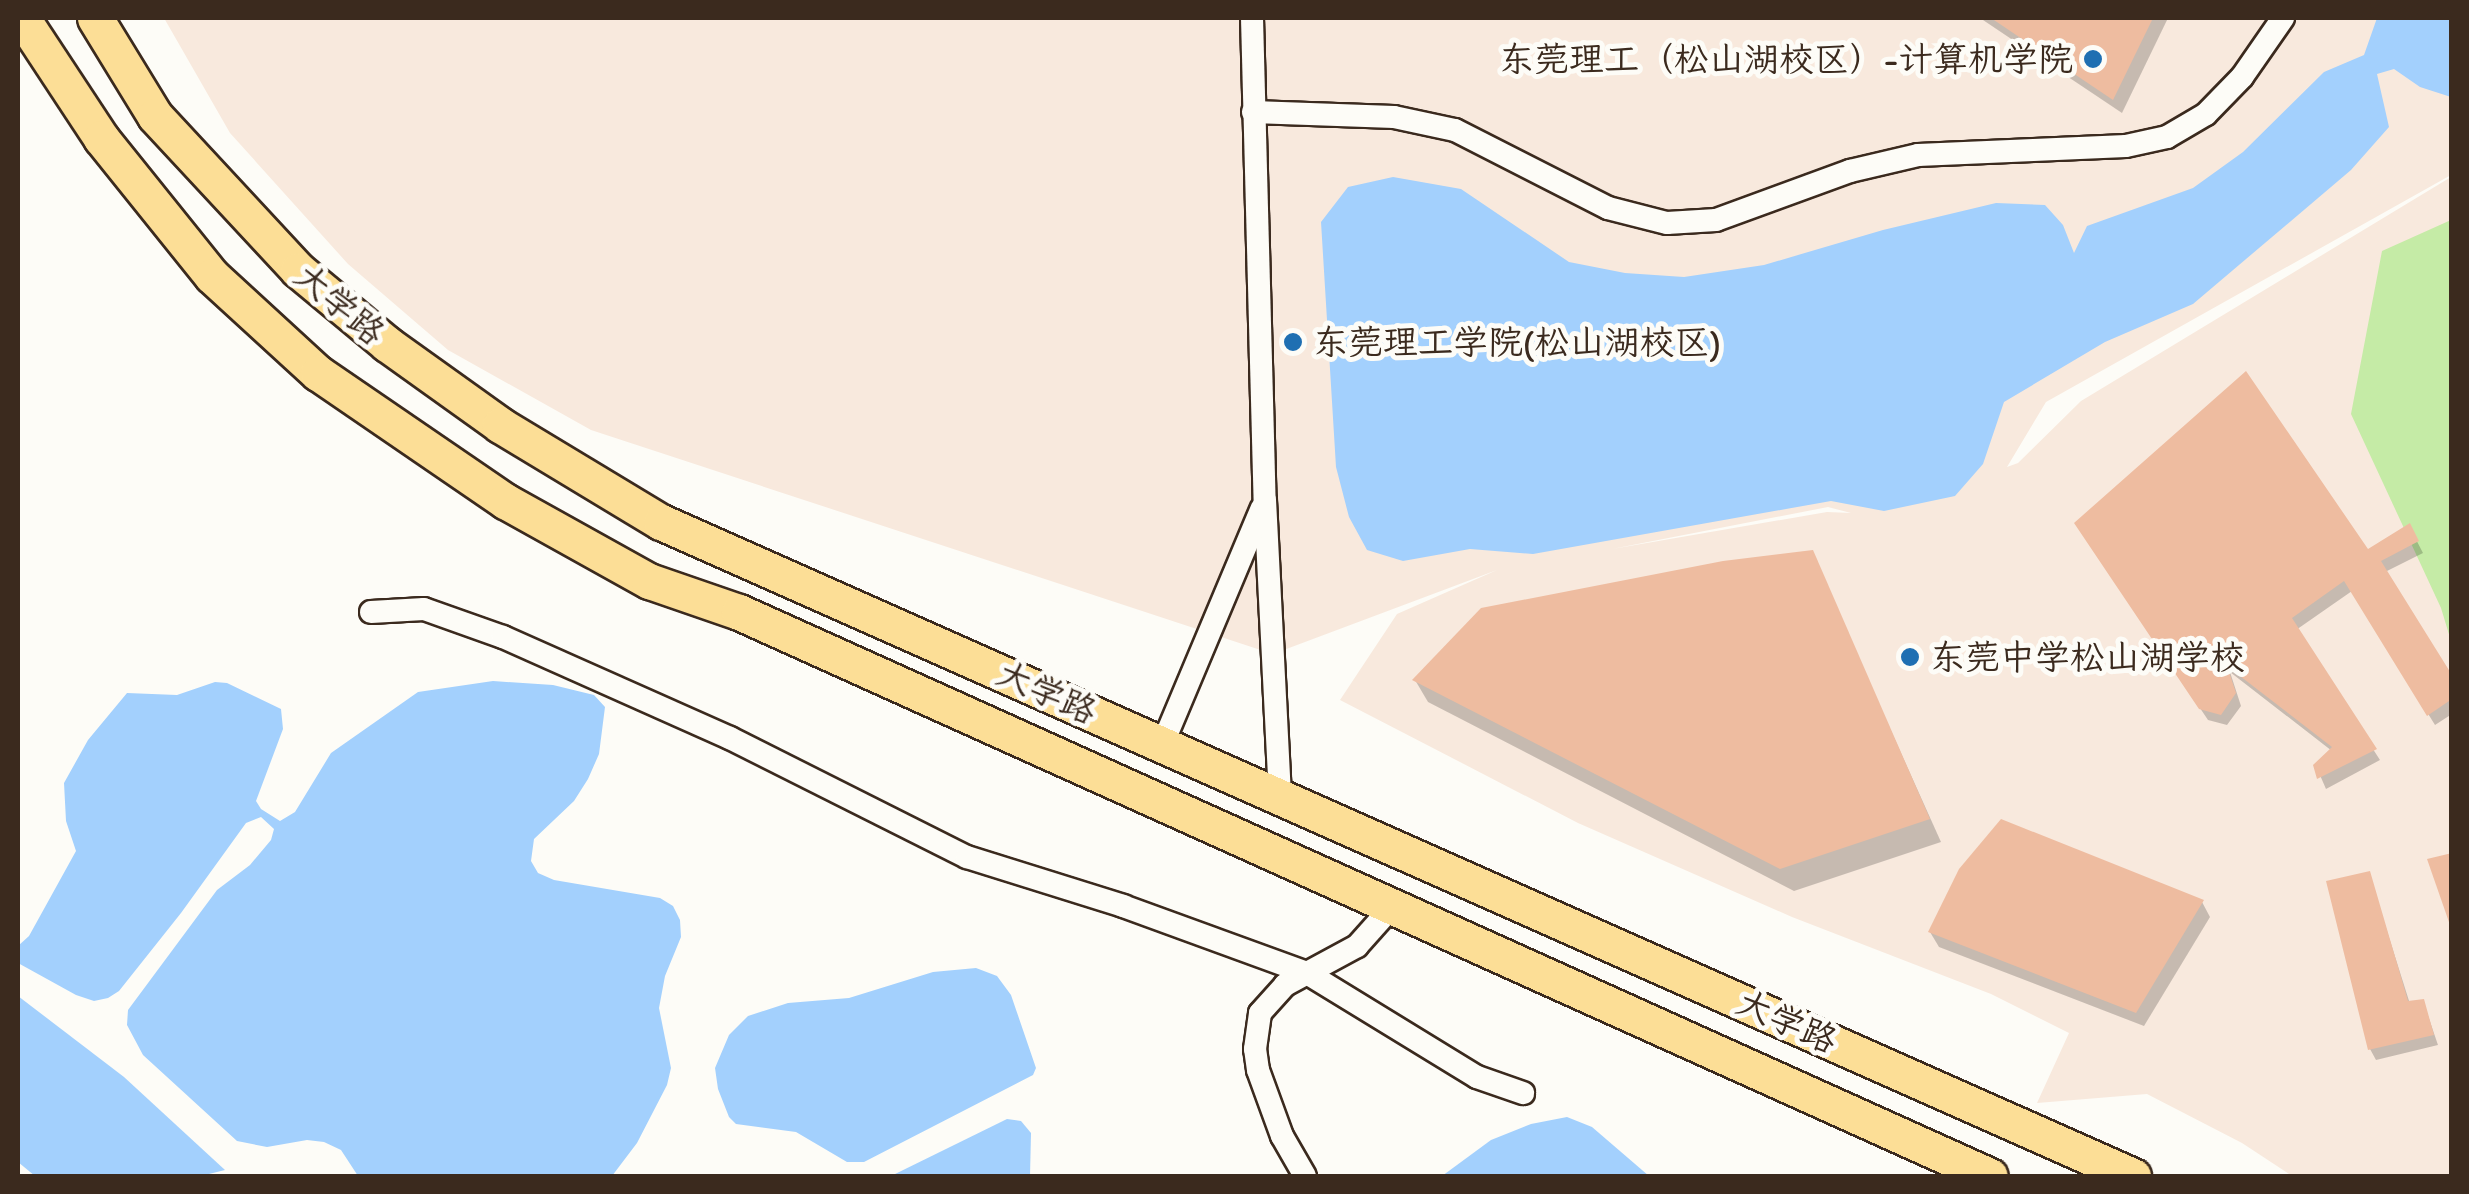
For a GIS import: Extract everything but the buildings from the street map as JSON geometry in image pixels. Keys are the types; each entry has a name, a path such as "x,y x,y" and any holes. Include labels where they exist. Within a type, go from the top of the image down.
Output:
{"main road":[{"name":"大学路","path":"22,18 100,138 212,276 318,374 505,501 649,581 739,612 1390,909 1990,1176"},
{"name":"大学路","path":"95,18 155,116 298,270 387,344 500,425 661,522 2134,1176"}],"street":[{"path":"1252,18 1265,500 1280,795"},
{"path":"1254,112 1394,117 1455,130 1608,208 1667,224 1716,220 1850,171 1918,155 2126,146 2168,137 2206,114 2230,90 2282,18"},
{"path":"1162,743 1265,500"},
{"path":"371,612 424,609 503,636 714,731 967,857 1123,906 1307,974 1478,1077 1523,1093"},
{"path":"1305,1176 1267,1101 1255,1049 1260,1012 1270,998 1357,946 1390,909"}],"shaded area":[{"name":"东莞理工学院(松山湖校区)","path":"164,18 2451,18 2451,175 2046,402 2007,467 2018,463 2081,401 2451,177 2451,1176 2292,1176 2242,1143 2147,1094 2037,1103 2069,1033 1991,994 1792,917 1578,823 1340,700 1397,614 1497,570 1273,654 591,430 448,350 348,264 230,133","holes":["1828,507 1851,513 1827,512 1612,549"]}],"green space":[{"path":"2451,220 2451,641 2441,608 2351,414 2382,251"}],"water":[{"path":"2377,18 2451,18 2451,97 2420,87 2394,69 2377,74 2389,127 2351,170 2193,304 2105,342 2004,402 1983,464 1955,496 1884,511 1831,501 1533,554 1470,549 1403,561 1367,550 1349,517 1336,467 1321,222 1348,187 1393,177 1461,189 1569,262 1625,273 1684,277 1764,265 1883,230 1996,203 2045,205 2063,225 2074,253 2087,226 2193,188 2243,152 2324,72 2364,55"},
{"path":"493,681 553,685 594,695 605,707 599,754 588,779 574,801 534,839 531,861 538,873 554,880 660,898 673,906 680,920 681,937 665,976 659,1008 671,1068 667,1085 637,1143 612,1176 358,1176 341,1150 324,1142 307,1140 267,1147 237,1141 143,1055 127,1025 128,1010 217,890 250,865 271,840 274,829 261,817 246,823 181,913 119,991 108,998 94,1001 76,995 18,963 18,946 29,936 76,851 66,821 64,783 88,740 127,693 177,695 215,682 227,683 281,709 283,729 256,801 280,821 295,812 331,753 418,692"},
{"path":"976,968 997,976 1011,995 1036,1068 1033,1075 864,1162 847,1162 796,1132 736,1124 729,1117 715,1068 729,1035 748,1016 788,1003 849,998 933,972"},
{"path":"18,996 124,1077 225,1170 201,1176 35,1176 18,1162"},
{"path":"1567,1117 1592,1127 1649,1176 1442,1176 1491,1140 1531,1124"},
{"path":"1007,1119 1021,1121 1031,1133 1030,1176 891,1176"}],"place":[{"name":"东莞理工（松山湖校区）-计算机学院","path":"2093,59"},
{"name":"东莞理工学院(松山湖校区)","path":"1293,342"},
{"name":"东莞中学松山湖学校","path":"1910,657"}]}
